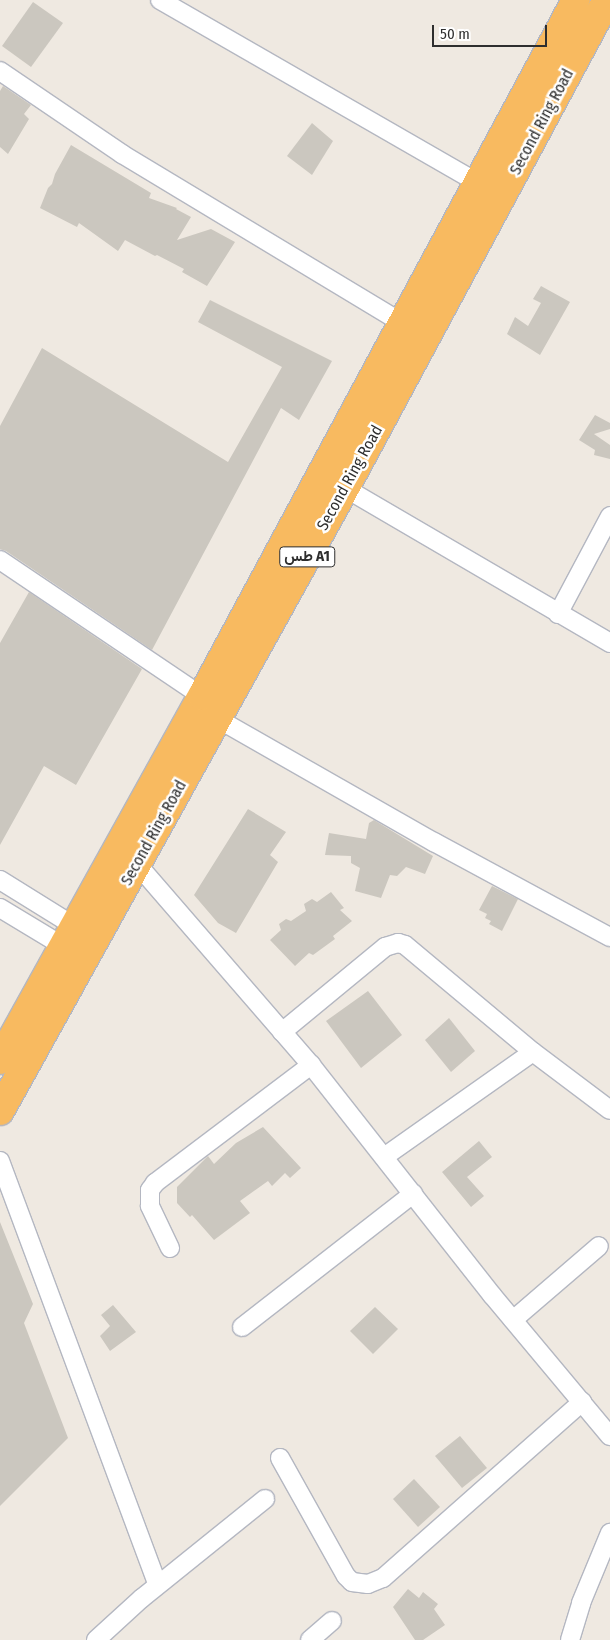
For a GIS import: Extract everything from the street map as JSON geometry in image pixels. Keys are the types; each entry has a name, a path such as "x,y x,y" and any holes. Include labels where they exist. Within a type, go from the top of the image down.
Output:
{"highway":[{"name":"Second Ring Road","path":"0,1060 202,696 476,182 576,0"},
{"name":"Second Ring Road","path":"0,1111 345,488 606,6"}],"street":[{"path":"160,0 476,182"},
{"path":"0,71 122,154 402,323"},
{"path":"345,488 610,643"},
{"path":"558,614 610,516"},
{"path":"0,560 202,696"},
{"path":"218,719 434,842 610,937"},
{"path":"137,864 311,1065 513,1320 610,1436"},
{"path":"0,880 69,936"},
{"path":"0,908 69,936"},
{"path":"282,1032 385,947 398,944 405,945 533,1052 610,1110"},
{"path":"384,1157 533,1052"},
{"path":"170,1248 150,1206 150,1190 155,1184 311,1065"},
{"path":"0,1161 158,1586"},
{"path":"242,1326 413,1194"},
{"path":"513,1320 599,1246"},
{"path":"280,1458 346,1576 352,1582 368,1584 382,1578 582,1402"},
{"path":"96,1640 158,1586 264,1499"},
{"path":"570,1640 581,1603 610,1533"},
{"path":"310,1640 332,1621"}],"building":[{"path":"33,2 63,23 31,67 2,46"},
{"path":"3,86 31,105 24,114 29,119 8,154 0,147 0,91"},
{"path":"312,123 333,141 312,175 287,156"},
{"path":"71,145 151,193 149,198 177,208 191,217 177,240 211,229 235,242 207,286 182,272 184,269 125,240 118,251 79,223 77,227 40,208 48,188 52,184 55,174"},
{"path":"541,286 570,302 540,355 507,334 515,317 528,326 541,303 533,299"},
{"path":"210,300 332,361 299,420 281,408 152,650 6,551 0,549 0,426 42,348 228,462 282,367 198,322"},
{"path":"595,415 610,423 610,429 594,434 610,445 610,459 594,455 595,450 579,440"},
{"path":"29,592 142,669 76,785 44,766 0,845 0,643"},
{"path":"248,809 286,832 270,855 278,862 236,933 218,923 194,895"},
{"path":"374,820 433,856 425,874 406,867 397,876 390,875 381,898 355,891 360,868 351,863 351,856 325,855 329,833 366,839 369,823"},
{"path":"492,886 518,899 502,931 489,924 491,921 485,918 487,914 479,910"},
{"path":"331,892 344,908 340,910 352,921 333,936 335,939 313,955 309,953 295,966 270,940 281,930 279,924 286,919 291,921 306,911 304,904 312,899 317,902"},
{"path":"368,991 402,1035 361,1068 326,1021"},
{"path":"449,1018 475,1051 451,1072 425,1040"},
{"path":"263,1127 301,1168 290,1178 285,1173 272,1186 268,1181 240,1201 250,1213 214,1240 192,1215 190,1217 177,1203 177,1187 208,1156 214,1164 236,1143"},
{"path":"479,1141 492,1157 467,1177 484,1196 471,1207 442,1172"},
{"path":"0,1222 33,1304 24,1323 68,1438 0,1506"},
{"path":"113,1305 136,1332 110,1351 100,1336 110,1326 101,1315"},
{"path":"375,1307 398,1329 373,1354 350,1331"},
{"path":"460,1436 487,1468 462,1488 435,1456"},
{"path":"414,1479 440,1507 418,1527 393,1499"},
{"path":"408,1589 419,1598 423,1592 438,1604 434,1609 445,1625 423,1640 415,1640 393,1607"}]}
